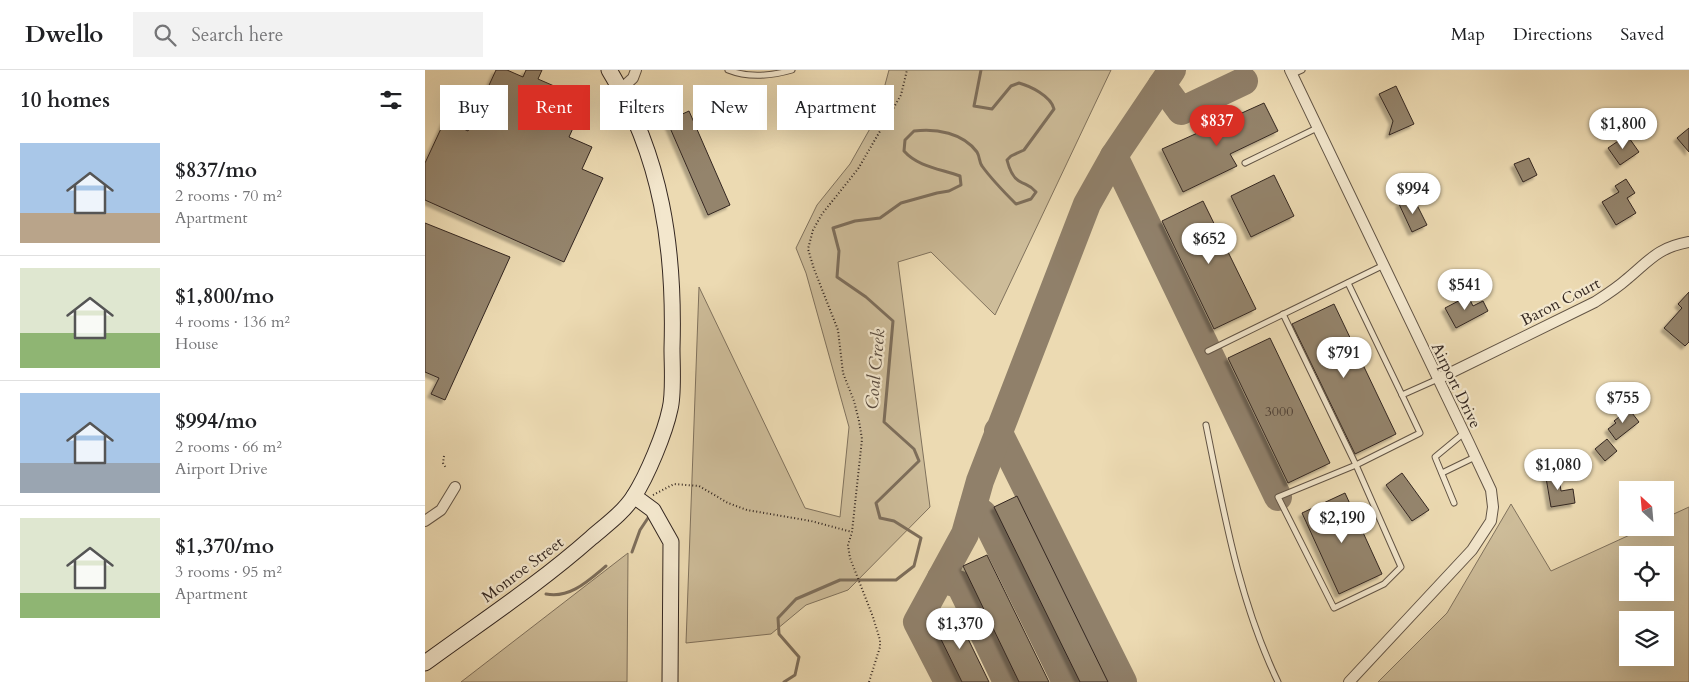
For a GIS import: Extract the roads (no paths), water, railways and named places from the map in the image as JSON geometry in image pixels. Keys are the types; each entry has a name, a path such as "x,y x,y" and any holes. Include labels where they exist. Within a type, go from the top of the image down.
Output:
{"main road":[{"name":"Monroe Street","path":"609,70 617,85"},
{"name":"Monroe Street","path":"425,662 569,557 619,514 634,496 654,455 671,408 673,290 668,240 660,192 638,130"},
{"path":"634,496 653,510 671,542 669,682"}],"street":[{"path":"627,85 635,70"},
{"name":"Airport Drive","path":"1291,72 1464,432 1492,496 1491,520 1472,550 1349,682"},
{"name":"Baron Court","path":"1438,379 1595,302 1613,291 1656,253 1676,244 1689,242"},
{"path":"425,521 441,510 455,487"}],"lane":[{"path":"727,70 742,75 770,74 792,70"},
{"path":"1291,72 1302,70"},
{"path":"1245,163 1318,128"},
{"path":"1208,350 1384,266"},
{"path":"1283,314 1355,465 1401,567 1384,584 1334,608 1278,497 1355,465 1419,433 1348,283"},
{"path":"1403,396 1438,379"},
{"path":"1205,425 1244,596 1278,682"},
{"path":"1454,503 1435,457 1464,432"},
{"path":"1442,473 1475,456"}],"waterway":[{"name":"Coal Creek","path":"784,682 795,675 799,657 779,634 778,618 796,599 840,580 896,580 914,566 921,538 894,521 880,518 876,503 919,461 914,449 884,422 893,321 866,297 837,277 839,251 833,228 855,221 880,218 901,203 949,191 961,185 960,176 916,161 904,151 905,140 914,131 940,131 964,140 977,152 981,164 1016,204 1031,199 1036,192 1030,186 1014,177 1007,160 1024,150 1054,109 1045,96 1029,86 1019,83 1011,86 992,109 974,106 981,70"},
{"path":"632,552 640,530 650,515"},
{"path":"546,594 555,595 571,591 606,566"}]}
